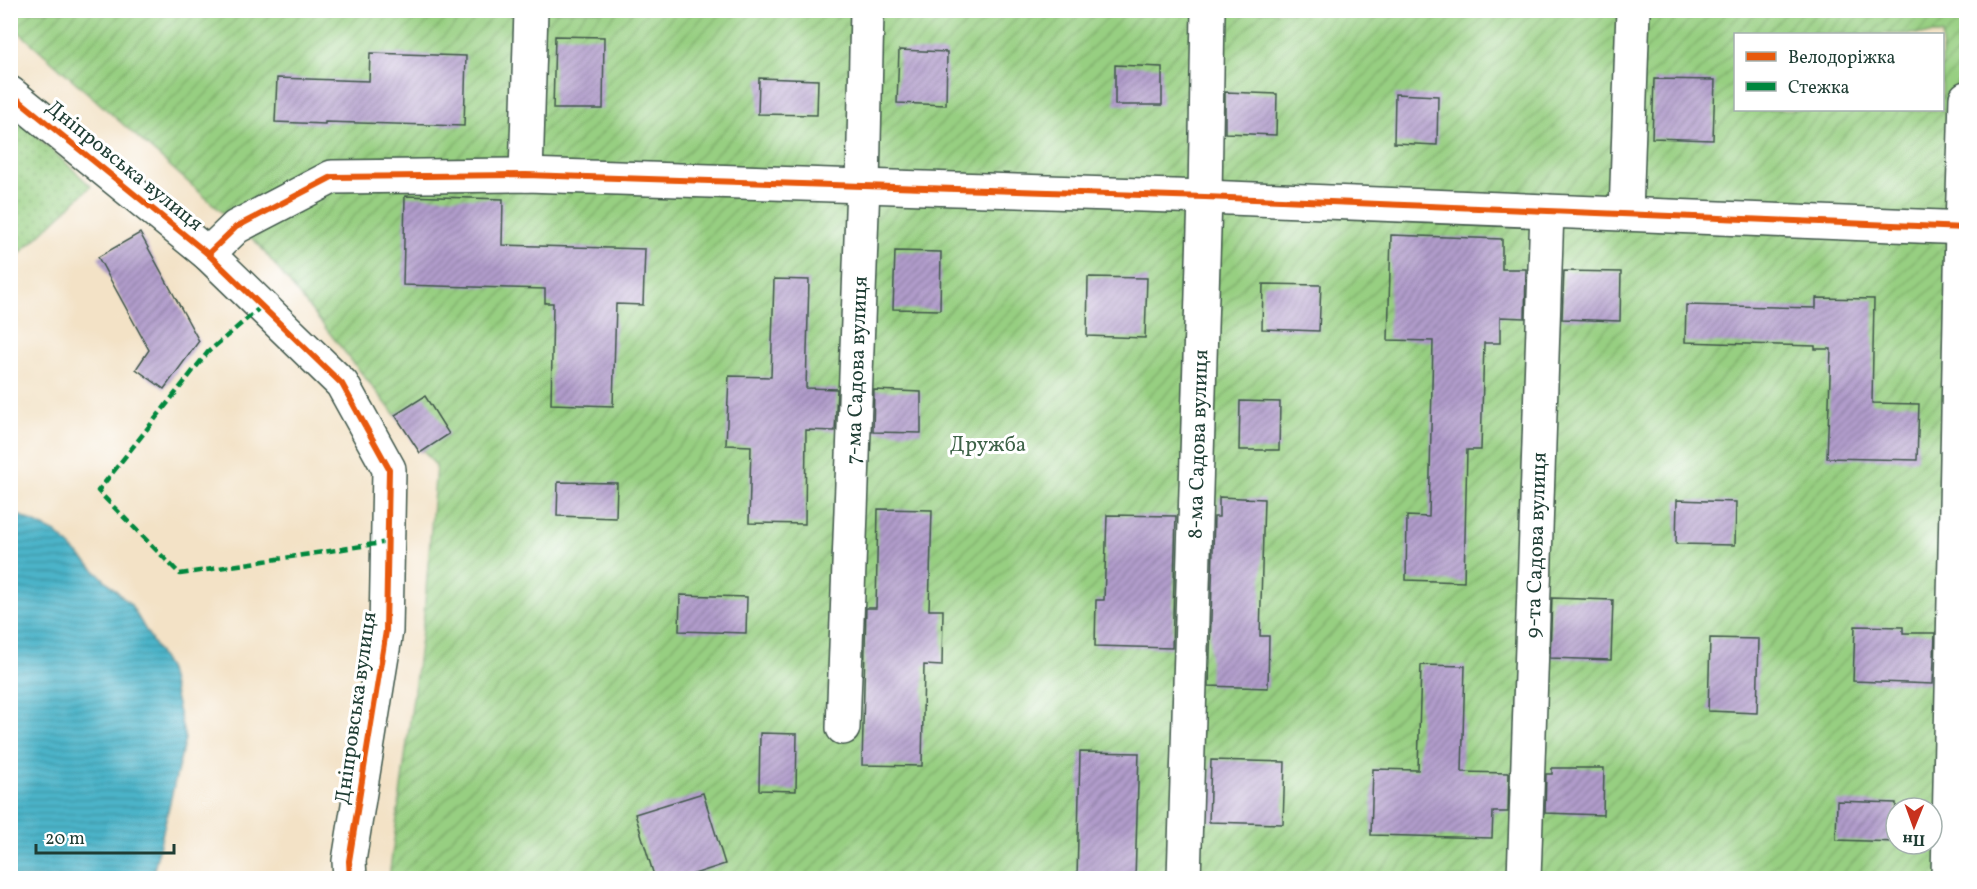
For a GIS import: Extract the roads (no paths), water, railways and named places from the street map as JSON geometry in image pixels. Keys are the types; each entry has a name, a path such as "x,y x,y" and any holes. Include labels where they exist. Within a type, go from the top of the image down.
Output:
{"street":[{"path":"526,175 531,10"},
{"name":"7-ма Садова вулиця","path":"843,728 863,185 867,10"},
{"name":"8-ма Садова вулиця","path":"1184,879 1205,197 1208,10"},
{"path":"1626,214 1633,10"},
{"name":"Дніпровська вулиця","path":"10,93 208,254 342,384 389,469 386,630 349,861 350,879"},
{"path":"1948,879 1966,98"},
{"path":"208,254 236,227 332,177 526,175 863,185 1964,228"},
{"name":"9-та Садова вулиця","path":"1524,879 1547,211"}],"water":[{"path":"10,511 56,533 131,605 169,670 185,739 152,878 11,878"}],"park label":[{"name":"Дружба","path":"988,444"}]}
